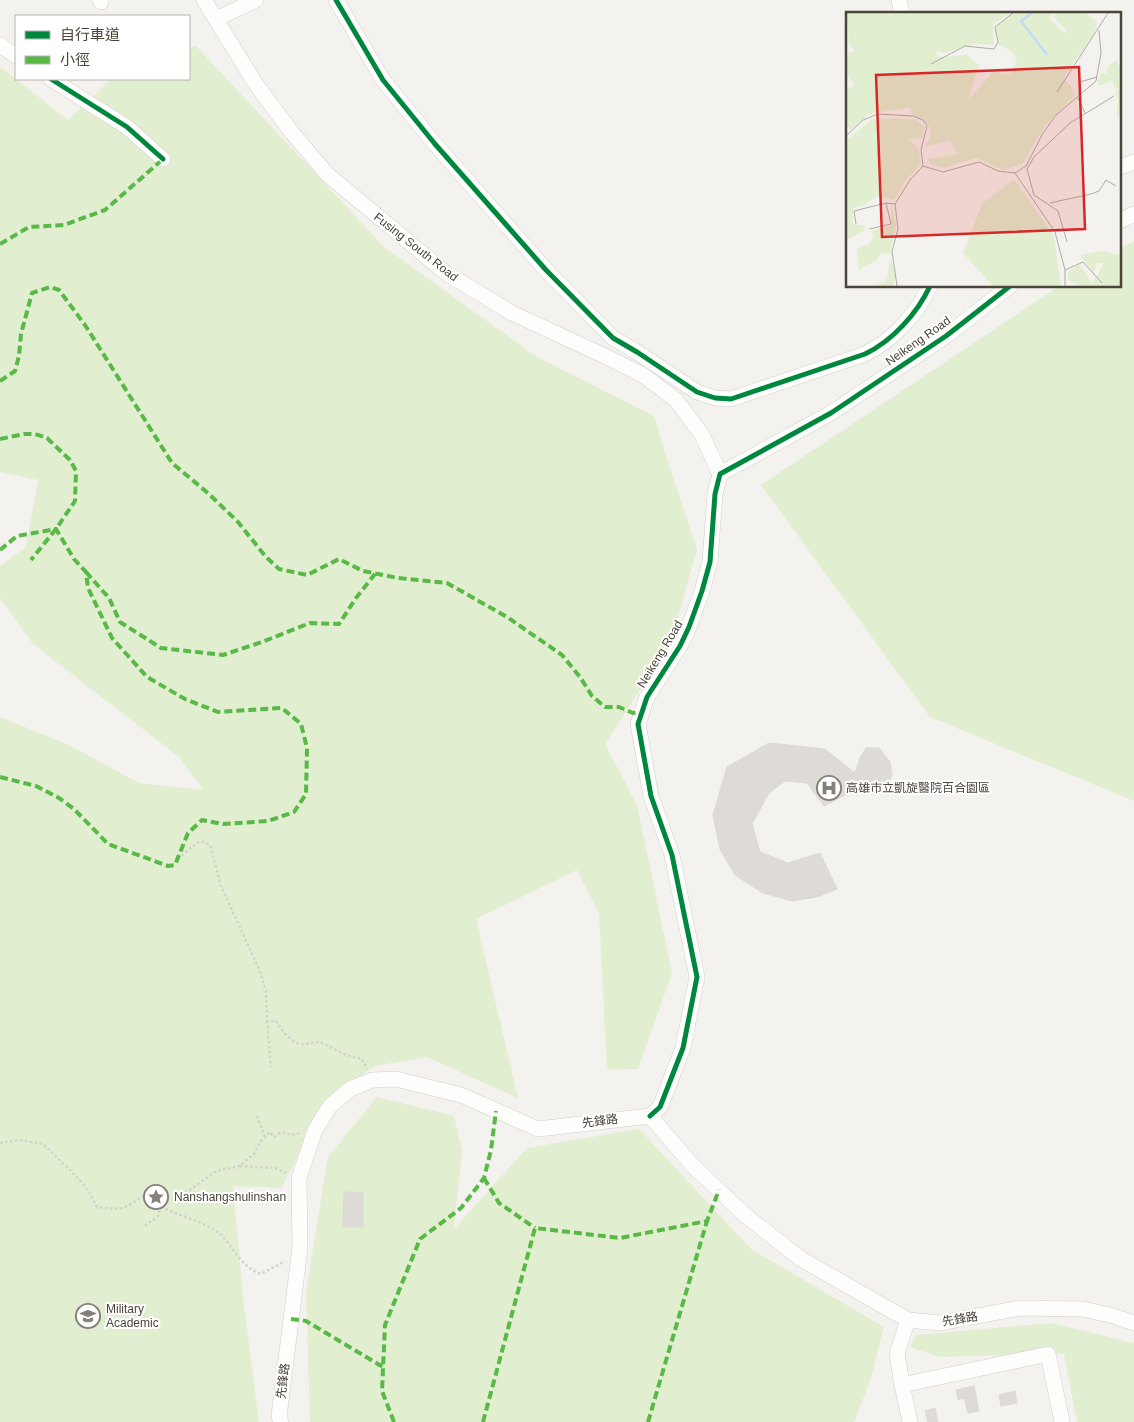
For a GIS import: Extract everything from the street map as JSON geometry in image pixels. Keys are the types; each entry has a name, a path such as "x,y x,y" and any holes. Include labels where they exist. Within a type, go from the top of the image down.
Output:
{"street":[{"name":"Fusing South Road","path":"204,0 255,84 293,134 327,174 446,273 512,313 643,375 676,400 702,435 720,474"},
{"path":"216,19 256,0"},
{"path":"336,0 383,80 435,144 546,270 613,338 697,392 714,398 731,399 865,354 881,346 903,325 925,297 929,288"},
{"path":"0,45 15,55"},
{"path":"54,80 127,127 163,159"},
{"path":"1122,166 1134,162"},
{"path":"1122,220 1134,214"},
{"name":"Neikeng Road","path":"650,1116 660,1107 683,1048 697,976 672,855 651,796 638,724 646,696 680,646 690,627 702,591 710,562 715,494 720,474 832,413 946,336 1007,288"},
{"name":"先鋒路","path":"281,1422 279,1416 300,1248 299,1178 315,1130 330,1106 350,1089 372,1080 396,1079 461,1095 538,1129 650,1116 694,1166 766,1232 801,1259 908,1320 940,1323 1020,1308 1082,1309 1134,1323"},
{"path":"908,1320 897,1353 910,1422"},
{"path":"902,1385 1048,1354 1062,1422"}],"path":[{"path":"178,859 193,846 201,842 210,845 222,886 259,969 266,991 271,1067"},
{"path":"267,1020 276,1021 294,1042 301,1044 318,1042 342,1054 349,1054 362,1060 372,1080"},
{"path":"257,1116 265,1137"},
{"path":"240,1166 255,1153 260,1142 270,1132 274,1137 281,1132 292,1135 315,1130"},
{"path":"0,1143 20,1140 43,1144 76,1176 88,1190 97,1207 124,1208 143,1195 150,1194 161,1198 161,1193 163,1193 158,1216 145,1226"},
{"path":"163,1197 179,1198 216,1171 240,1166 275,1168 299,1178"},
{"path":"161,1207 215,1230 253,1272 261,1274 285,1261 300,1248"}],"green space":[{"path":"196,46 384,247 537,357 654,416 697,549 672,640 605,744 637,805 672,973 638,1069 607,1070 599,913 577,870 476,919 518,1098 427,1057 375,1066 323,1103 282,1188 233,1186 244,1306 259,1422 0,1422 0,717 69,745 139,783 203,790 179,757 33,644 0,598 0,566 26,547 38,480 0,472 0,67 68,120 110,80 190,80 190,48"},
{"path":"1134,241 1134,801 930,717 761,485 1056,288 1122,288 1122,248"},
{"path":"377,1097 454,1116 462,1150 454,1229 527,1148 639,1129 751,1249 884,1327 870,1381 854,1422 310,1422 306,1292 328,1157"},
{"path":"1051,1323 1134,1343 1134,1422 1077,1422 1064,1354 940,1357 910,1347 916,1335"}],"building":[{"path":"769,743 825,749 855,773 866,748 879,748 890,762 892,775 887,786 863,786 824,806 807,783 785,781 769,793 752,824 760,852 788,863 820,853 837,889 817,897 792,901 763,893 735,875 720,849 713,815 727,767"},
{"path":"344,1192 363,1193 363,1227 343,1227"},
{"path":"974,1386 979,1411 968,1413 964,1398 958,1400 956,1390"},
{"path":"1015,1391 1017,1403 1001,1406 999,1395"},
{"path":"935,1408 938,1422 928,1422 925,1411"}],"marked path":[{"path":"0,244 29,227 64,225 105,210 163,159"},
{"path":"0,381 15,371 19,356 21,334 32,293 50,287 59,290 85,325 172,463 209,494 238,522 266,557 279,569 307,575 339,559 363,571 398,578 447,583 507,617 562,655 580,677 592,696 605,707 619,707 633,713 642,712"},
{"path":"0,439 24,434 35,434 47,438 70,460 76,471 75,501 56,529 31,560"},
{"path":"0,550 17,536 56,529 74,559 86,572 88,588 112,638 147,677 185,699 218,712 282,708 301,724 307,748 306,794 294,812 268,821 223,824 202,820 188,833 175,865 168,866 108,844 74,809 59,798 36,786 0,777"},
{"path":"86,572 109,598 120,622 161,648 223,655 310,623 339,624 375,574"},
{"path":"394,1422 382,1391 385,1325 420,1239 461,1208 484,1178 491,1150 496,1111"},
{"path":"484,1178 499,1203 535,1228"},
{"path":"483,1422 535,1228 620,1238 707,1221 719,1190"},
{"path":"648,1422 707,1221"},
{"path":"291,1319 306,1321 383,1367"}],"cycle path":[{"path":"336,0 383,80 435,144 546,270 613,338 697,392 715,398 731,399 865,354 885,342 903,326 918,307 929,288"},
{"path":"53,80 127,127 163,159"},
{"path":"650,1116 660,1107 683,1048 697,977 672,855 651,796 638,724 647,697 680,646 702,591 710,562 715,494 720,474 831,413 946,336 1007,288"}],"place":[{"name":"高雄市立凱旋醫院百合園區","path":"829,788"},
{"name":"Nanshangshulinshan","path":"156,1197"},
{"name":"Military Academic","path":"88,1316"}]}
